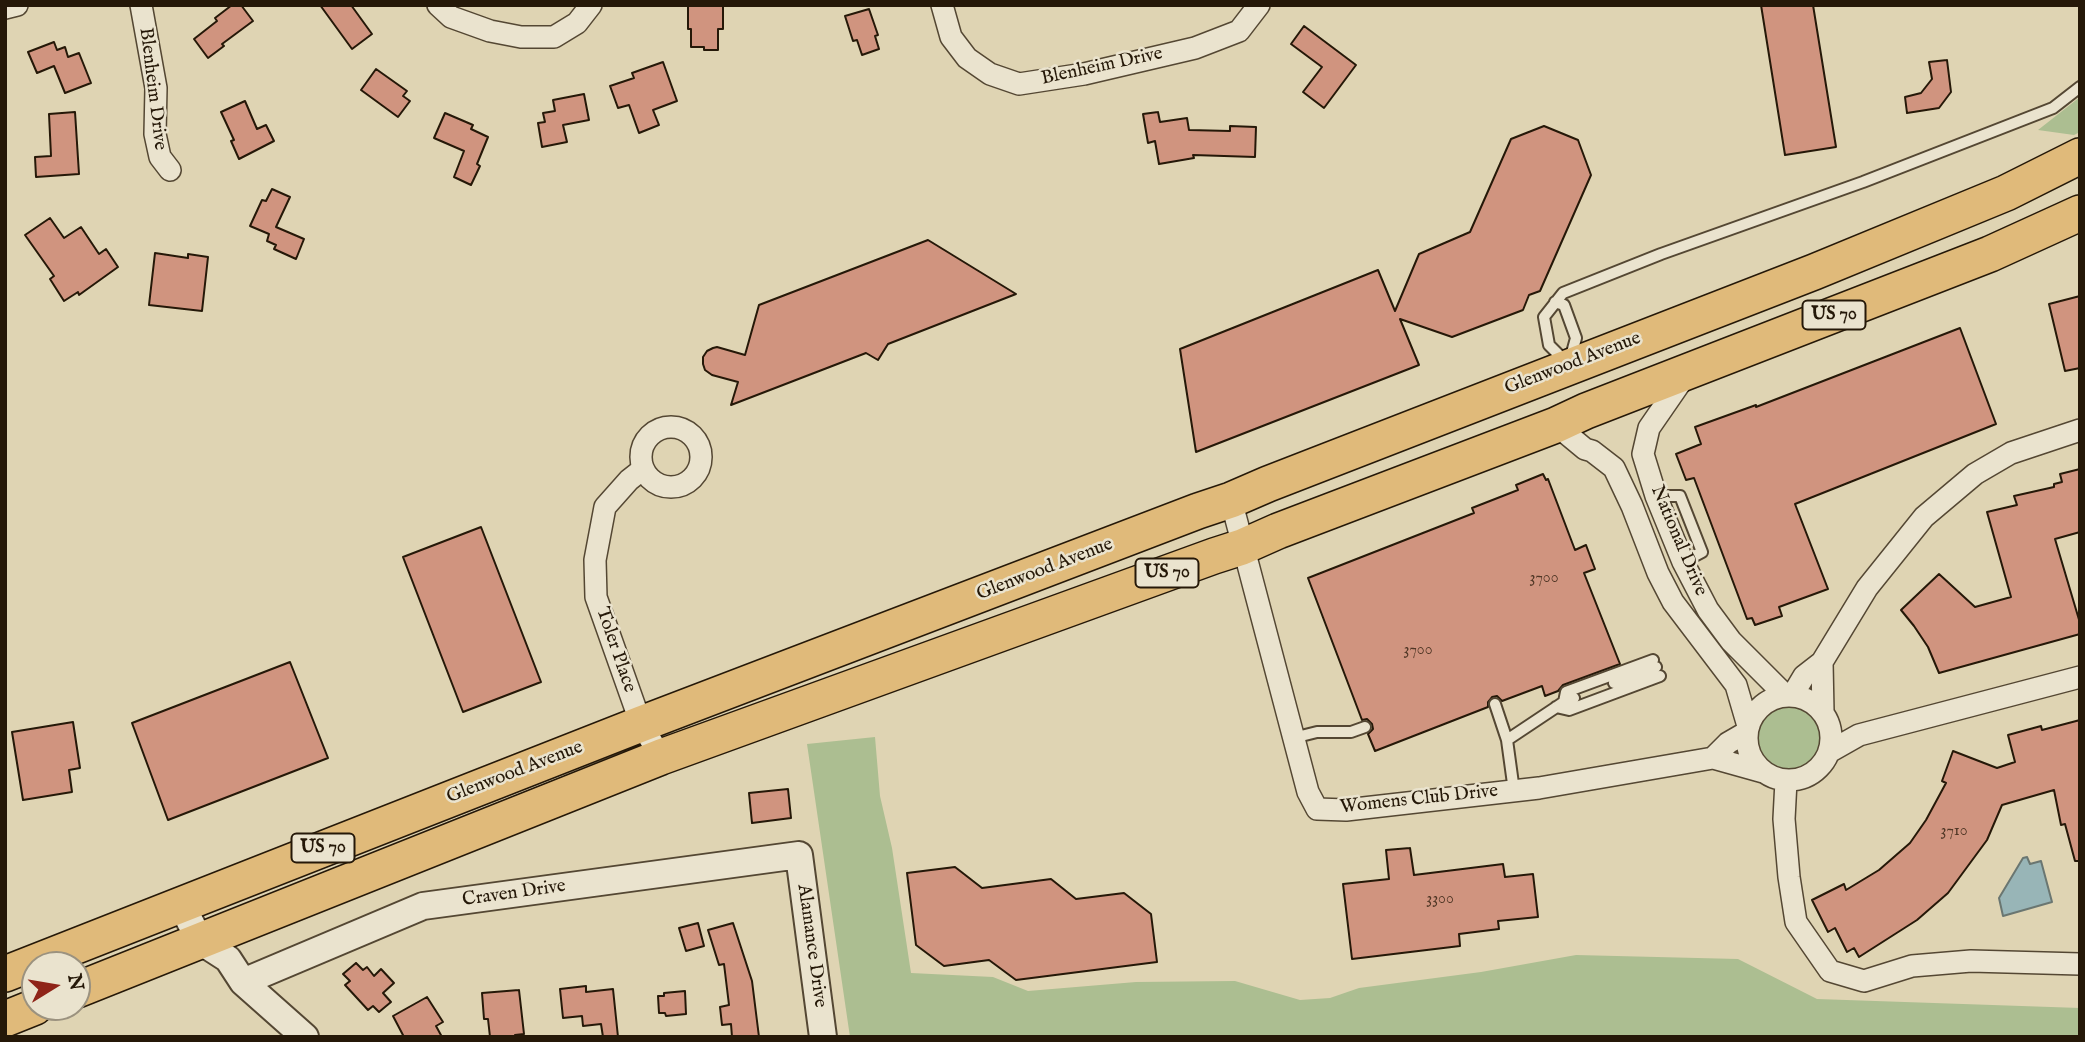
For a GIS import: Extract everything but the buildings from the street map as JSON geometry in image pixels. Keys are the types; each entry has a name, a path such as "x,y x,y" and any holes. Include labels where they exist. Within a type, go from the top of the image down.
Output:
{"main road":[{"name":"Glenwood Avenue","path":"5,974 641,724 1231,500 1569,365 1814,272 2006,193 2080,156"},
{"name":"Glenwood Avenue","path":"91,984 661,757 1242,547 1990,254 2080,214"},
{"path":"1569,365 1571,418"}],"street":[{"path":"5,8 17,5"},
{"name":"Blenheim Drive","path":"141,5 156,88 155,134 160,157 170,170"},
{"path":"438,5 451,17 490,31 522,37 554,37 577,23 591,5"},
{"name":"Blenheim Drive","path":"942,5 951,37 967,58 990,74 1018,84 1084,74 1195,48 1239,31 1255,11"},
{"name":"National Drive","path":"1689,371 1649,428 1643,454 1656,496 1708,610 1731,641 1789,696"},
{"name":"National Drive","path":"1571,418 1585,449 1615,468 1658,573 1673,602 1736,685 1748,729"},
{"path":"1789,696 1804,676 1822,662 1867,588 1924,517 1975,474 2011,453 2080,430"},
{"name":"Toler Place","path":"643,469 629,480 605,507 596,560 596,597 641,724 661,757"},
{"name":"Womens Club Drive","path":"1231,500 1308,792 1317,809 1346,810 1514,791 1713,758 1763,772"},
{"path":"1822,662 1825,717 1832,738 1822,765 1812,774 1786,781 1763,772 1755,764 1747,743 1748,729 1754,714 1762,705 1773,699 1789,696 1803,698 1814,704 1825,717 1859,735"},
{"path":"1829,752 1859,735 2080,677"},
{"name":"Womens Club Drive","path":"1713,758 1748,729"},
{"path":"1786,781 1784,819 1796,922 1830,971 1864,981 1912,966 1971,961 2080,964"},
{"name":"Craven Drive","path":"243,982 423,906 799,855"},
{"name":"Alamance Drive","path":"799,855 823,1037"},
{"path":"181,904 200,941 228,959 243,982 305,1037"}],"lane":[{"path":"1569,365 1549,345 1544,317 1563,293 2053,108 2080,87"},
{"path":"1555,302 1564,305 1576,338 1569,365"},
{"path":"1614,683 1656,668"},
{"path":"1656,668 1569,710 1565,702 1566,692 1656,668"},
{"path":"1507,740 1565,702"},
{"path":"1495,704 1507,740 1514,791"},
{"path":"1293,738 1317,732 1351,732 1365,727"}],"green space":[{"path":"2080,97 2080,132 2074,135 2038,130"},
{"path":"1789,704 1812,714 1822,737 1812,760 1789,770 1766,760 1756,737 1766,714"},
{"path":"875,737 880,796 892,848 911,973 993,977 1028,991 1136,982 1235,981 1300,1000 1330,998 1359,988 1481,972 1576,955 1738,959 1817,999 2080,1008 2080,1037 850,1037 807,744"}],"water":[{"path":"2027,857 2030,864 2041,861 2052,902 2003,916 1999,898 2023,858"}]}
